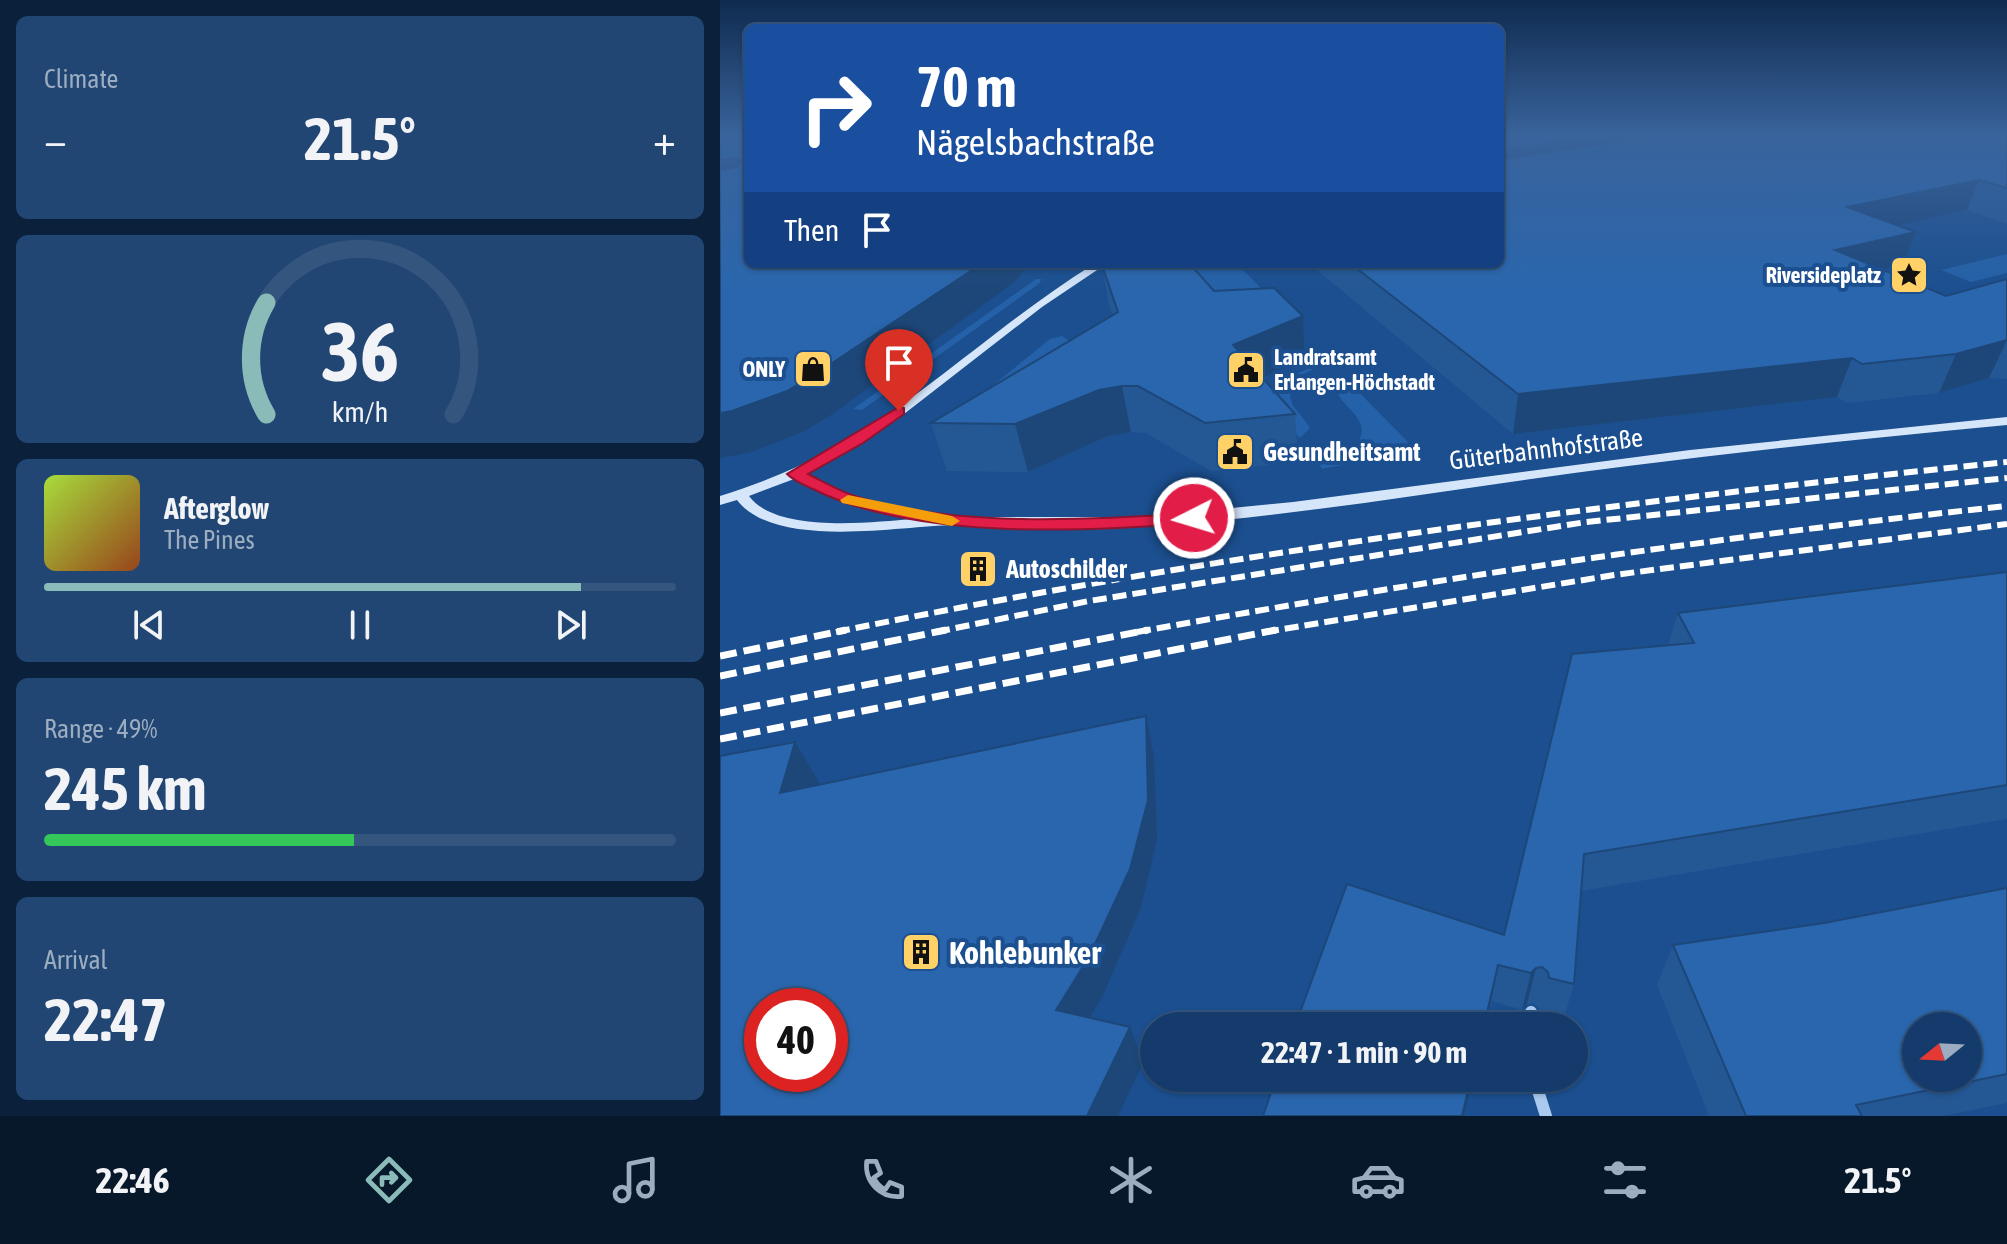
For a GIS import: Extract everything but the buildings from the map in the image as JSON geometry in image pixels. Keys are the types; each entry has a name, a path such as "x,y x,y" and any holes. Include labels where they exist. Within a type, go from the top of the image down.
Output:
{"street":[{"path":"720,501 795,474 875,429 1024,315 1095,268"},
{"name":"Güterbahnhofstraße","path":"741,494 744,503 756,511 805,524 878,527 947,521 1124,523 1207,517 1520,476 2007,421"},
{"name":"Güterbahnhofstraße","path":"795,474 846,499 947,521"},
{"path":"1538,1092 1546,1116"}],"shaded area":[{"path":"2007,254 2007,273 1971,282 1941,270"},
{"path":"1195,268 1241,268 1279,306 1227,311"},
{"path":"1036,279 1041,279 1040,283 862,410 853,409"},
{"path":"1062,336 1077,346 960,412 1050,339"},
{"path":"1321,363 1329,363 1299,378 1290,390 1294,407 1310,428 1300,438 1263,395 1269,386"},
{"path":"1349,382 1406,440 1410,445 1408,452 1322,469 1319,464 1342,455 1360,438 1360,423 1337,392 1339,385"}],"railway":[{"path":"841,631 1127,578 1420,532 1713,494 2007,462"},
{"path":"936,632 1089,601 1586,522 2007,478"},
{"path":"1143,631 1571,561 1789,531 2007,506"},
{"path":"1270,631 1614,575 2007,524"},
{"path":"841,631 846,630"},
{"path":"720,676 946,630"},
{"path":"1143,631 1148,630"},
{"path":"1270,631 1276,630"},
{"path":"720,656 841,631"},
{"path":"836,632 841,631"},
{"path":"720,713 1143,631"},
{"path":"1137,632 1143,631"},
{"path":"720,739 1270,631"},
{"path":"1265,632 1270,631"}],"slow traffic":[{"path":"848,500 952,521"}],"place":[{"name":"Riversideplatz","path":"1909,275"},
{"name":"ONLY","path":"813,369"},
{"name":"Landratsamt Erlangen-Höchstadt","path":"1246,370"},
{"name":"Gesundheitsamt","path":"1235,452"},
{"name":"Autoschilder","path":"978,569"},
{"name":"Kohlebunker","path":"921,952"}],"route":[{"path":"899,411 832,456 795,474 846,499 947,521 1124,523 1194,518"}]}
